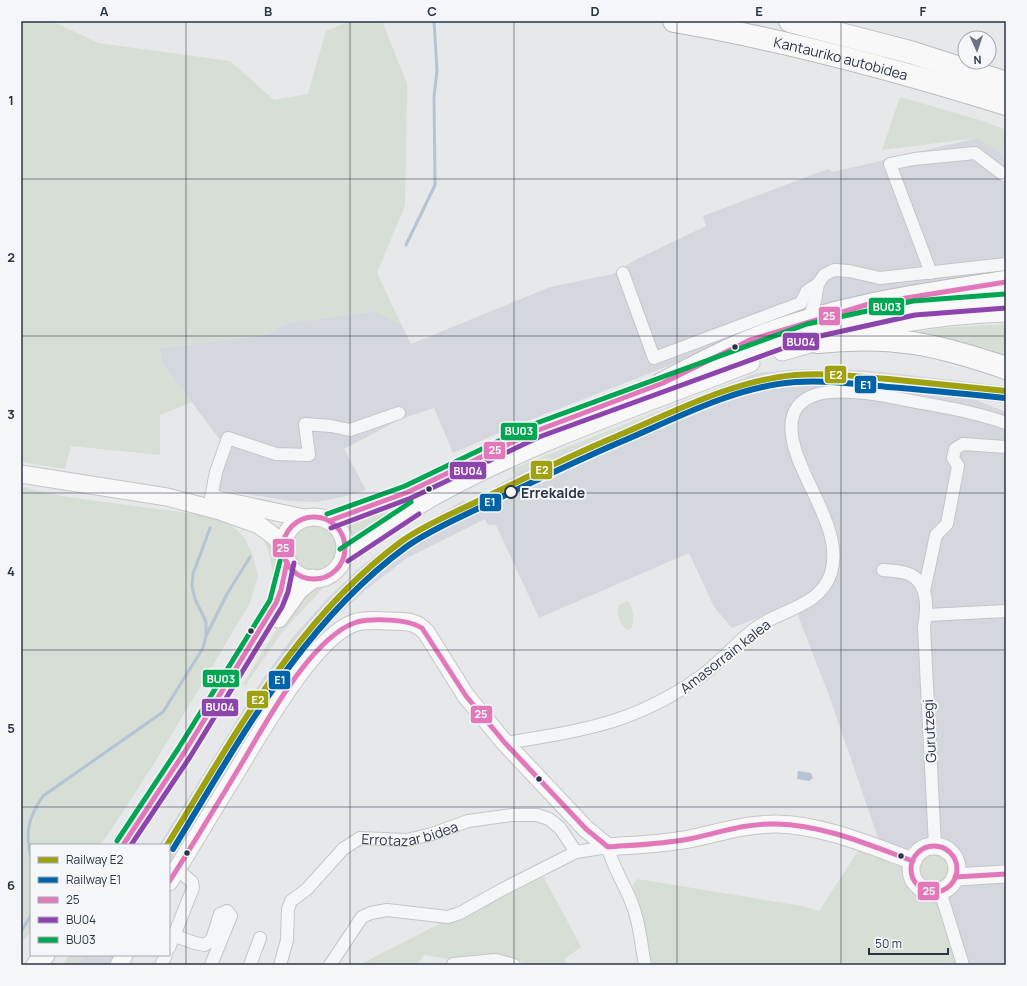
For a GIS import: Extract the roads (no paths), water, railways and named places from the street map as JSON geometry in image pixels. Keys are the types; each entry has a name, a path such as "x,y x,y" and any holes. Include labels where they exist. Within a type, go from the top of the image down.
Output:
{"highway":[{"name":"Kantauriko autobidea","path":"674,21 711,27 842,57 924,78 1006,104"},
{"name":"Kantauriko autobidea","path":"790,21 910,52 1006,83"},
{"path":"663,383 747,333 808,321 976,277 1006,282"},
{"path":"817,342 865,338 897,340 958,352 1006,368"}],"main road":[{"path":"329,521 408,492 536,432 663,383 692,375 809,331 841,322 914,308 1006,300"},
{"path":"344,555 428,501 481,472 557,438 772,355 849,333 918,320 965,314 1006,313"},
{"path":"21,474 167,497 244,518 272,533 297,573 312,579 321,578 336,570 344,555 344,539 340,530 329,521 314,517 304,518 211,498 167,497"},
{"path":"124,844 184,753 276,603 281,590 288,530 295,523 304,518"},
{"path":"135,844 168,794 287,604 299,589 312,579"},
{"path":"173,875 278,703 319,651 338,632 354,622 412,621 420,625 426,632 466,696 505,743 586,829 608,847 668,843 752,825 776,824 800,826 833,834 912,861"},
{"path":"934,846 942,848 953,857 956,863 955,877 952,884 940,891 926,891 915,882 912,875 912,861 921,850 934,846"},
{"path":"955,877 1006,874"},
{"path":"24,965 32,956"},
{"path":"36,965 44,956"},
{"path":"119,965 124,956"}],"street":[{"path":"931,273 890,164 914,159 975,153 1004,175"},
{"path":"1006,264 976,277 931,273 880,278 849,271 834,270 824,275 818,284 815,301 808,321 839,318 891,306 941,298 1006,295"},
{"path":"623,273 654,358 747,333 801,304 807,291 818,284"},
{"name":"Amasorrain kalea","path":"505,743 590,728 619,721 645,710 670,697 698,679 714,667 761,624 801,606 814,598 824,588 831,573 834,557 832,542 827,524 797,456 791,430 795,410 803,402 814,395 830,391 860,392 975,412 1006,423"},
{"path":"211,498 216,472 228,438 276,454 309,455 305,424 331,426 350,430 400,413"},
{"name":"Gurutzegi","path":"934,846 924,627 926,615 924,591 936,535 947,524 958,466 953,458 955,449 964,444 1006,447"},
{"path":"883,570 911,575 920,582 924,591"},
{"path":"926,615 1006,611"},
{"name":"Errotazar bidea","path":"280,965 288,940 288,909 291,901 307,889 326,871 343,849 360,838 408,840 432,834 468,821 512,815 537,816 549,819 560,828 576,852"},
{"path":"330,965 346,938 362,917 387,910 448,917 460,913 503,889 576,852 608,847 610,860 625,884 633,906 639,927 645,965"},
{"path":"170,946 193,888 192,882 173,875"},
{"path":"940,891 963,965"},
{"path":"175,936 195,944 205,945 212,939 220,914 227,912 231,916 229,924 211,965"},
{"path":"250,965 260,938"},
{"path":"161,965 166,956"},
{"path":"453,964 496,960 514,965"}],"water":[{"path":"798,771 811,773 813,778 809,781 797,779"}],"waterway":[{"path":"406,245 435,185 434,97 437,70 434,21"},
{"path":"30,854 28,840 29,826 34,811 43,796 163,712 203,648 206,636 206,622 195,599 192,586 193,574 210,528"},
{"path":"207,634 227,594 250,557"},
{"path":"21,932 30,917"}],"rail line":[{"name":"E2","path":"168,844 243,721 270,681 299,643 330,606 364,572 402,541 430,524 598,444 680,408 726,390 749,383 772,378 807,374 853,376 1006,391"},
{"name":"E1","path":"173,849 248,726 275,686 304,648 335,611 369,578 406,547 434,530 533,482 682,415 705,405 750,390 796,382 819,382 1005,398"}],"place":[{"name":"Errekalde","path":"511,492"}]}
